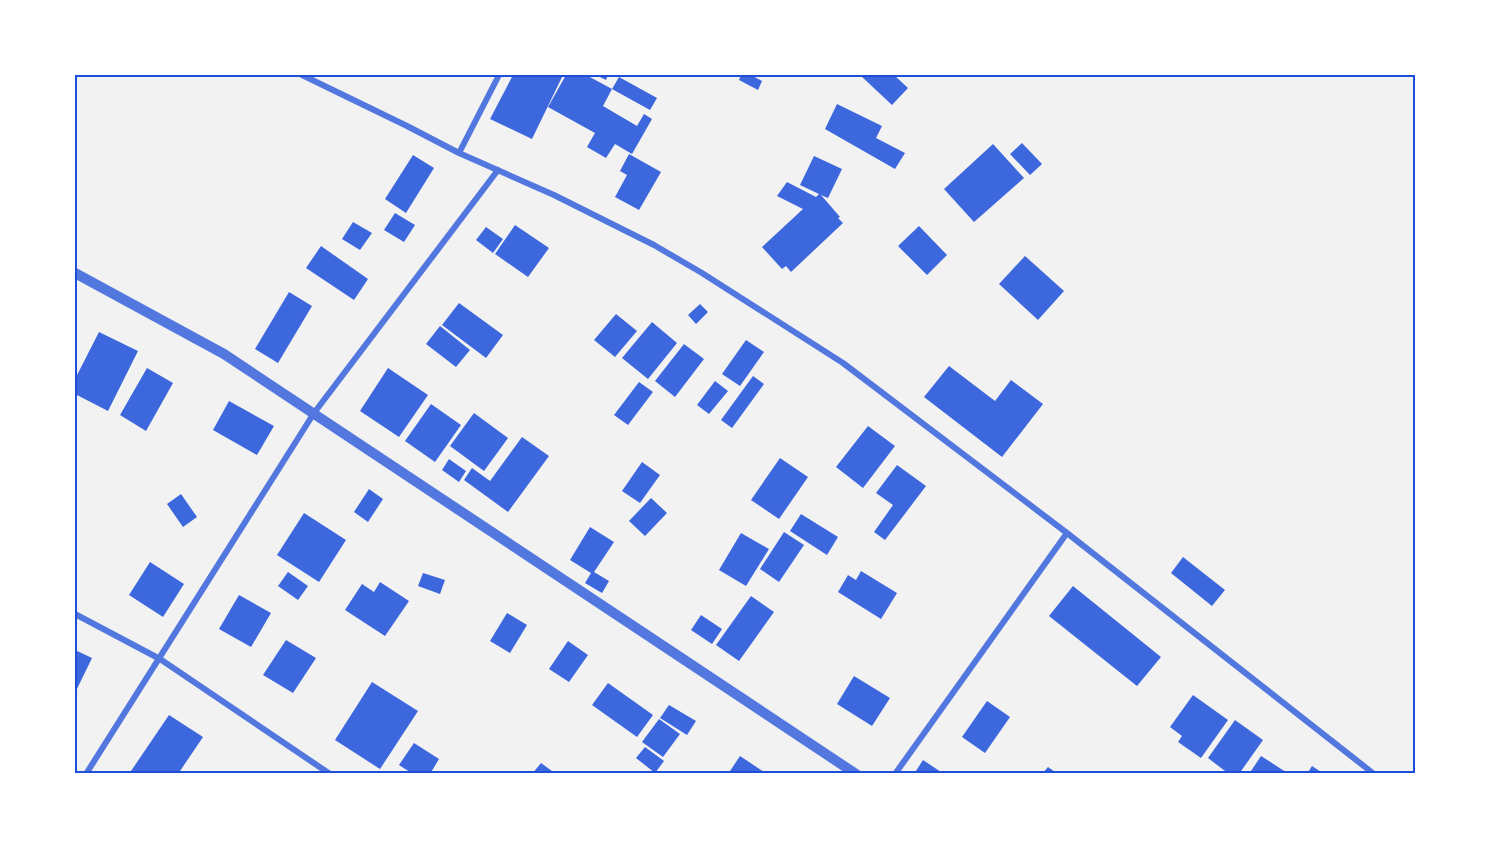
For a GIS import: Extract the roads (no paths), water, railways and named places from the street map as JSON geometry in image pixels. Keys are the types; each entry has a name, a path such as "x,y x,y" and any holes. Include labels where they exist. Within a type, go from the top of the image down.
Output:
{"street":[{"path":"302,75 459,153 608,221 702,273 843,363 1067,533 1374,774"},
{"path":"459,153 499,75"},
{"path":"86,774 314,413 498,170"},
{"path":"75,273 224,354 856,774"},
{"path":"895,774 1067,533"},
{"path":"75,614 160,659 330,774"}]}
